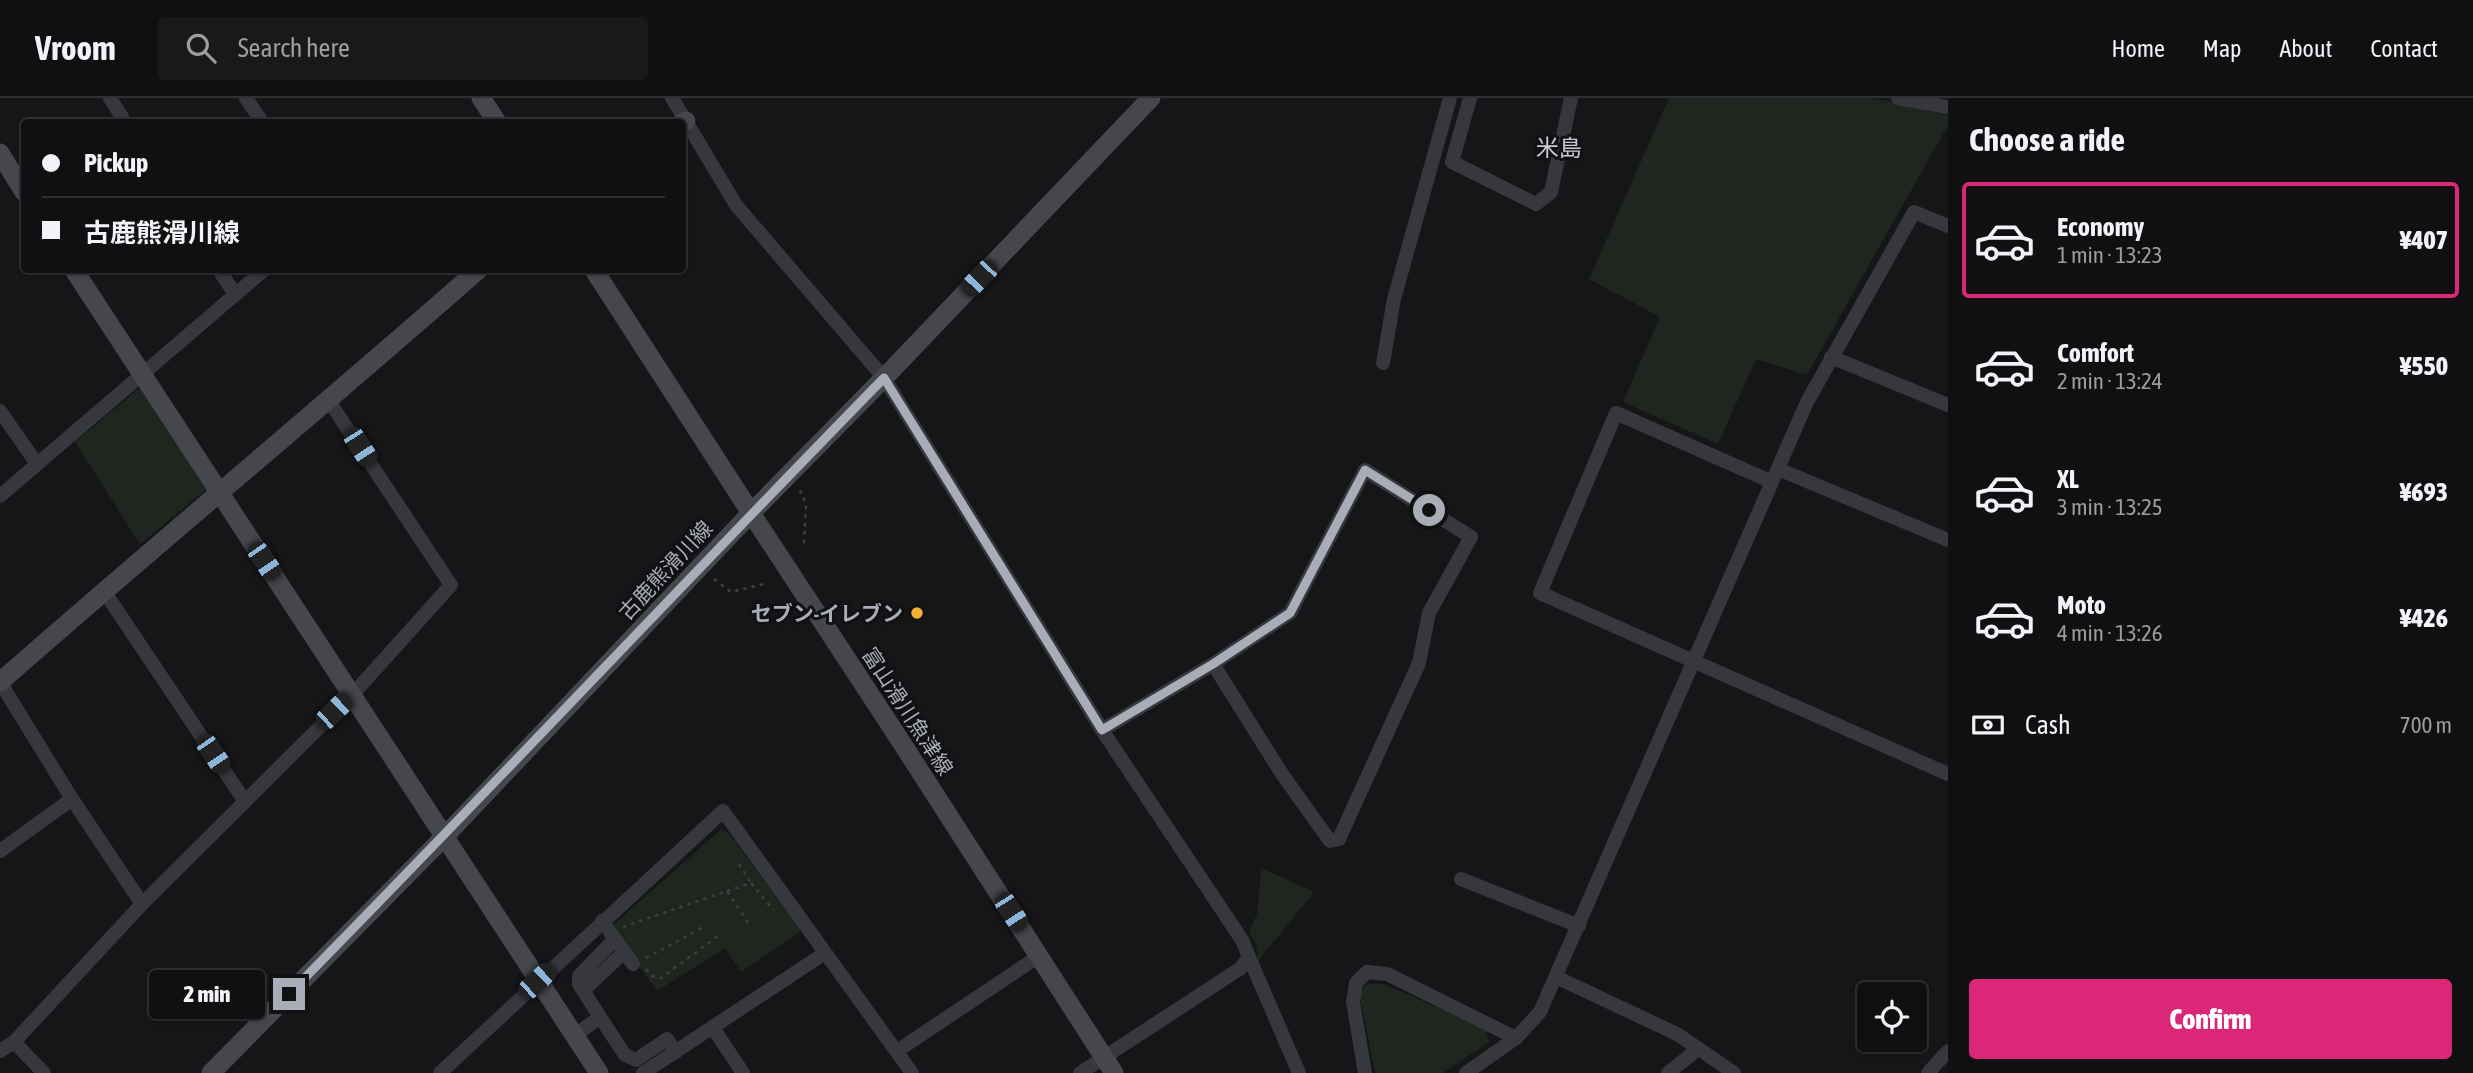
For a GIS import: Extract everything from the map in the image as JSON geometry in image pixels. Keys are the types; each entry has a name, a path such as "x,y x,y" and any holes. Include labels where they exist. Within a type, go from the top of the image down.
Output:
{"main road":[{"path":"481,98 494,119"},
{"name":"古鹿熊滑川線","path":"211,1073 445,836 751,513 1151,98"},
{"path":"0,153 21,187"},
{"path":"76,273 598,1073"},
{"path":"0,682 475,273"},
{"name":"富山滑川魚津線","path":"596,273 1109,1065"}],"street":[{"path":"110,98 123,119"},
{"path":"246,98 260,119"},
{"path":"672,98 682,119"},
{"path":"1383,363 1394,299 1450,98"},
{"path":"1470,98 1452,162 1536,204 1551,192 1571,98"},
{"path":"1898,98 1948,107"},
{"path":"686,125 736,205 884,378 1102,730 1242,940 1299,1073"},
{"path":"1466,1073 1516,1038 1540,1012 1807,402 1830,357 1914,212 1948,226"},
{"path":"221,273 235,294"},
{"path":"0,496 260,273"},
{"path":"1830,357 1948,405"},
{"path":"0,1051 14,1042 142,904 353,694 451,585 329,401"},
{"path":"0,411 37,464"},
{"path":"1948,540 1616,413 1541,593 1948,774"},
{"path":"1102,730 1213,664 1290,613 1365,470 1471,537 1429,612 1419,663 1339,839 1330,841 1282,774 1213,664"},
{"path":"104,591 244,800"},
{"path":"0,682 72,799 142,904"},
{"path":"0,852 72,799"},
{"path":"440,1073 723,811 912,1073"},
{"path":"1461,879 1578,926"},
{"path":"583,991 629,958 615,939 607,917"},
{"path":"615,939 579,976 579,984 625,1055 636,1060 667,1039 676,1052"},
{"path":"643,1073 825,953"},
{"path":"897,1051 1039,956"},
{"path":"1080,1073 1109,1065 1241,968 1249,957"},
{"path":"1365,1073 1353,1002 1356,983 1367,972 1387,974 1516,1038"},
{"path":"1556,977 1677,1034 1734,1073"},
{"path":"574,1036 600,1017"},
{"path":"713,1028 743,1073"},
{"path":"14,1042 44,1073"},
{"path":"1668,1073 1698,1049"},
{"path":"1928,1073 1948,1052"}],"path":[{"path":"800,490 806,505 804,545"},
{"path":"712,577 731,592 768,583"},
{"path":"739,864 773,910"},
{"path":"607,917 623,927 751,883"},
{"path":"727,891 751,927"},
{"path":"705,926 640,962 652,976 661,978 718,936"}],"shaded area":[{"path":"1669,98 1872,98 1948,115 1948,125 1807,375 1756,359 1718,444 1623,402 1660,317 1589,279"},
{"path":"140,388 206,490 140,544 75,442"},
{"path":"720,830 729,833 801,931 741,972 725,948 657,991 611,927"},
{"path":"1261,868 1314,892 1258,961 1256,944 1249,932 1257,914"},
{"path":"1375,983 1389,986 1486,1029 1489,1042 1443,1073 1375,1073 1360,996 1364,986"}],"place":[{"name":"セブン-イレブン","path":"917,613"}],"district":[{"name":"米島","path":"1559,148"}],"route":[{"path":"289,994 445,836 751,513 884,378 1102,730 1213,664 1290,613 1365,470 1429,510"}]}
